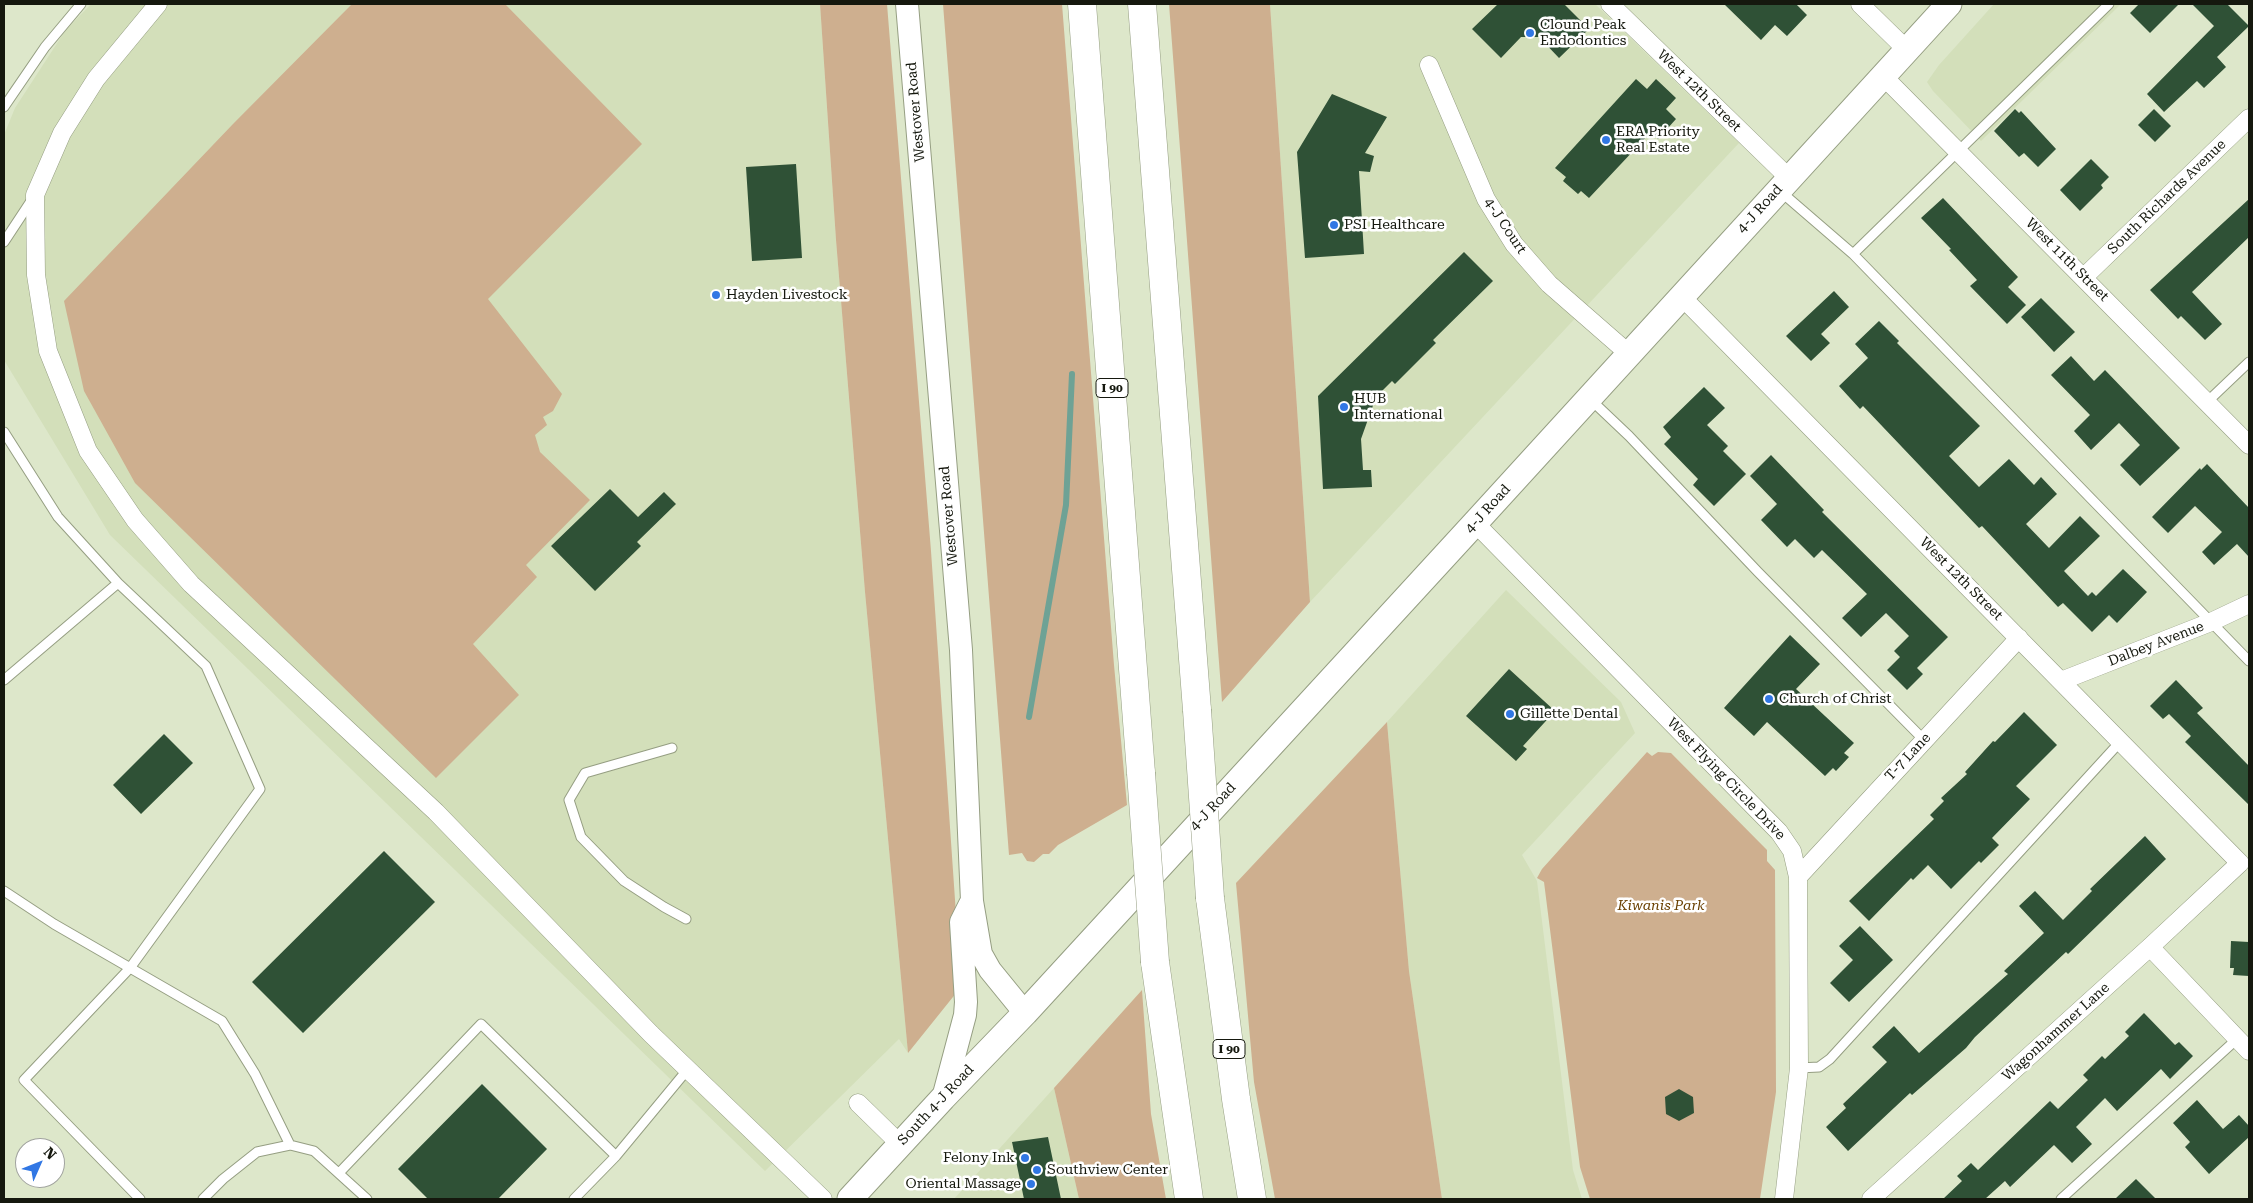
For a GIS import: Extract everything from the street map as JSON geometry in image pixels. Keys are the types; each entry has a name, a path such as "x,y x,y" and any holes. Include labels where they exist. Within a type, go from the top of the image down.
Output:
{"highway":[{"name":"I 90","path":"1082,4 1155,962 1189,1199"},
{"name":"I 90","path":"1142,4 1210,898 1236,1099 1252,1199"}],"main road":[{"name":"4-J Road","path":"1025,1013 1949,4"},
{"name":"South 4-J Road","path":"850,1199 942,1098 1025,1013"}],"street":[{"path":"158,4 96,78 62,133 35,195 36,275 48,351 88,451 135,520 191,584 436,812 688,1069 823,1199"},
{"name":"Westover Road","path":"907,4 960,650 972,901 982,954 990,970 1025,1013"},
{"name":"West 12th Street","path":"1610,4 1783,184"},
{"path":"1860,4 1907,50"},
{"name":"4-J Court","path":"1429,66 1486,199 1514,244 1549,284 1628,354"},
{"name":"West 11th Street","path":"1883,76 2249,445"},
{"name":"South Richards Avenue","path":"2084,277 2249,118"},
{"name":"West 12th Street","path":"1681,296 2120,742 2244,863"},
{"name":"West Flying Circle Drive","path":"1475,523 1779,832 1792,851 1798,877 1800,1068 1784,1199"},
{"name":"Dalbey Avenue","path":"2061,681 2211,622 2249,604"},
{"name":"T-7 Lane","path":"1798,877 2019,638"},
{"name":"Wagonhammer Lane","path":"1871,1199 2244,863"},
{"path":"942,1098 965,1015 966,1002 961,922 972,901"},
{"path":"2150,947 2243,1045"},
{"path":"858,1103 900,1144"}],"lane":[{"path":"4,107 45,47 82,4"},
{"path":"1853,254 2109,4"},
{"path":"1783,184 2249,661"},
{"path":"4,242 35,195"},
{"path":"2207,402 2249,362"},
{"path":"1588,397 1636,443 1758,572 1924,740"},
{"path":"4,432 58,517 118,583 206,666 260,789 130,968 24,1080 140,1199"},
{"path":"4,680 118,583"},
{"path":"1800,1068 1819,1067 1830,1058 2120,742"},
{"path":"672,748 585,773 569,800 581,837 593,850 624,881 686,919"},
{"path":"4,891 54,924 222,1021 255,1074 290,1145"},
{"path":"339,1173 481,1024 616,1156"},
{"path":"2061,1199 2243,1045"},
{"path":"574,1199 616,1156 688,1069"},
{"path":"203,1199 222,1179 257,1152 290,1145 314,1151 367,1199"}],"shaded area":[{"path":"91,4 820,4 836,240 865,592 908,1053 899,1039 765,1171 110,535 4,360 4,135 15,108 65,31"},
{"path":"1270,4 1595,4 1739,143 1310,602"},
{"path":"1994,4 2121,4 1981,141 1933,91 1927,82 1939,65"},
{"path":"1506,590 1621,702 1635,733 1522,855 1537,881 1573,1170 1582,1199 1442,1199 1409,971 1387,722"},
{"path":"1054,1088 1079,1199 954,1199"}],"green space":[{"path":"352,4 505,4 642,144 488,299 562,394 553,411 543,417 547,425 535,435 540,452 590,500 526,565 537,577 473,644 519,695 436,778 135,483 84,391 64,301 233,124"},
{"path":"820,4 887,4 931,551 961,987 908,1053 865,592 836,240"},
{"path":"943,4 1062,4 1114,665 1127,805 1058,845 1049,854 1043,854 1034,862 1027,861 1022,853 1009,855"},
{"path":"1169,4 1270,4 1310,602 1222,702"},
{"path":"1387,722 1409,971 1442,1199 1275,1199 1254,1082 1236,883"},
{"name":"Kiwanis Park","path":"1647,752 1652,756 1658,752 1671,753 1767,850 1767,861 1775,870 1776,1092 1760,1199 1590,1199 1580,1167 1544,882 1537,878 1542,869"},
{"path":"1142,990 1151,1114 1166,1199 1079,1199 1054,1088"}],"building":[{"name":"Clound Peak Endodontics","path":"1498,4 1564,4 1589,29 1559,58 1539,37 1521,37 1501,58 1472,29"},
{"path":"1724,4 1796,4 1807,15 1787,36 1775,25 1761,40"},
{"path":"2139,4 2179,4 2150,33 2130,13"},
{"path":"2192,4 2227,4 2249,26 2217,57 2226,67 2204,88 2197,81 2164,112 2147,94 2214,26"},
{"name":"ERA Priority Real Estate","path":"1636,79 1647,89 1656,79 1676,98 1666,109 1676,119 1658,139 1651,132 1589,198 1581,191 1578,194 1563,181 1566,177 1555,168"},
{"path":"1332,94 1387,117 1365,153 1374,156 1370,172 1359,171 1364,254 1305,258 1297,152"},
{"path":"2015,109 2019,113 2021,111 2056,149 2038,167 2024,153 2019,157 1994,131"},
{"path":"2154,109 2171,126 2155,142 2138,125"},
{"path":"2091,159 2109,177 2101,185 2103,188 2080,211 2060,190"},
{"path":"796,164 802,258 752,261 746,167"},
{"path":"1943,198 2018,277 2008,287 2026,305 2007,324 1970,286 1977,280 1921,218"},
{"path":"2249,199 2249,237 2192,292 2222,324 2205,340 2181,316 2178,319 2150,290"},
{"path":"1464,252 1493,281 1433,340 1436,343 1395,384 1392,381 1376,397 1361,439 1363,470 1371,470 1372,487 1323,489 1318,396"},
{"path":"1834,291 1849,307 1821,334 1830,343 1811,361 1786,336"},
{"path":"2041,298 2075,332 2054,352 2021,317"},
{"path":"1879,321 1899,341 1897,343 1980,426 1949,456 1979,487 2009,459 2034,485 2041,477 2057,494 2026,524 2049,548 2080,516 2100,536 2064,571 2088,596 2092,592 2096,596 2123,569 2147,592 2117,623 2109,615 2092,632 2063,603 2058,607 1982,526 1979,528 1863,406 1860,409 1839,386 1868,358 1855,344"},
{"path":"2071,356 2094,381 2105,370 2180,448 2140,486 2120,465 2140,445 2119,423 2091,450 2074,431 2090,415 2051,375"},
{"path":"1704,387 1725,408 1707,425 1728,446 1723,451 1746,474 1714,506 1693,485 1698,479 1664,444 1671,437 1663,427"},
{"path":"1771,455 1824,510 1822,512 1948,637 1917,668 1923,674 1907,690 1887,670 1900,657 1894,651 1909,636 1886,613 1861,637 1842,618 1867,594 1822,550 1814,558 1795,539 1787,547 1761,520 1777,504 1750,476"},
{"path":"2207,464 2249,508 2249,557 2237,544 2214,565 2202,552 2222,532 2195,506 2168,533 2152,517 2200,468 2201,470"},
{"path":"610,489 638,517 664,492 676,504 637,542 641,546 595,591 551,546"},
{"name":"Church of Christ","path":"1790,635 1820,664 1796,689 1854,743 1844,753 1849,757 1836,771 1833,768 1825,776 1767,722 1754,736 1724,708"},
{"name":"Gillette Dental","path":"1509,669 1555,711 1523,746 1527,749 1516,761 1466,716"},
{"path":"2176,680 2203,708 2197,713 2249,766 2249,805 2185,742 2191,736 2169,714 2163,719 2150,706"},
{"path":"2024,712 2057,745 2016,786 2030,799 1992,838 1999,845 1981,863 1979,861 1951,889 1928,865 1913,880 1911,878 1869,921 1849,901 1934,819 1930,815 1944,801 1941,798 1967,774 1965,772 1993,741 1995,742"},
{"path":"164,734 193,763 141,814 113,785"},
{"path":"2145,836 2166,859 2068,954 2066,952 1975,1037 1966,1048 1912,1095 1910,1093 1848,1151 1826,1127 1846,1108 1843,1104 1887,1062 1872,1047 1894,1026 1919,1053 2008,974 2004,971 2044,933 2019,906 2035,891 2063,920 2092,891 2090,889"},
{"path":"384,851 435,902 303,1033 252,982"},
{"path":"1860,926 1893,960 1849,1002 1830,983 1853,960 1839,946"},
{"path":"2231,941 2249,942 2249,976 2233,975 2234,968 2230,968"},
{"path":"2144,1013 2175,1045 2179,1042 2193,1056 2170,1079 2161,1069 2117,1111 2105,1098 2076,1127 2092,1144 2072,1163 2054,1145 2010,1187 2005,1181 1985,1199 1943,1199 1962,1181 1957,1176 1971,1163 1978,1170 2050,1101 2058,1109 2088,1080 2083,1075 2102,1056 2105,1059 2129,1036 2125,1032"},
{"path":"482,1084 547,1149 498,1199 428,1199 398,1169"},
{"path":"1679,1089 1693,1097 1694,1113 1679,1121 1666,1114 1665,1097"},
{"path":"2197,1100 2223,1129 2239,1115 2249,1126 2249,1137 2209,1174 2185,1147 2190,1142 2173,1123"},
{"name":"Southview Center","path":"1048,1137 1061,1199 1024,1199 1012,1142"},
{"path":"2136,1179 2156,1199 2115,1199"}],"waterway":[{"path":"1029,717 1066,505 1072,374"}],"place":[{"name":"Clound Peak Endodontics","path":"1530,33"},
{"name":"ERA Priority Real Estate","path":"1606,140"},
{"name":"PSI Healthcare","path":"1334,225"},
{"name":"Hayden Livestock","path":"716,295"},
{"name":"HUB International","path":"1344,407"},
{"name":"Church of Christ","path":"1769,699"},
{"name":"Gillette Dental","path":"1510,714"},
{"name":"Felony Ink","path":"1025,1158"},
{"name":"Southview Center","path":"1037,1170"},
{"name":"Oriental Massage","path":"1031,1184"}]}
